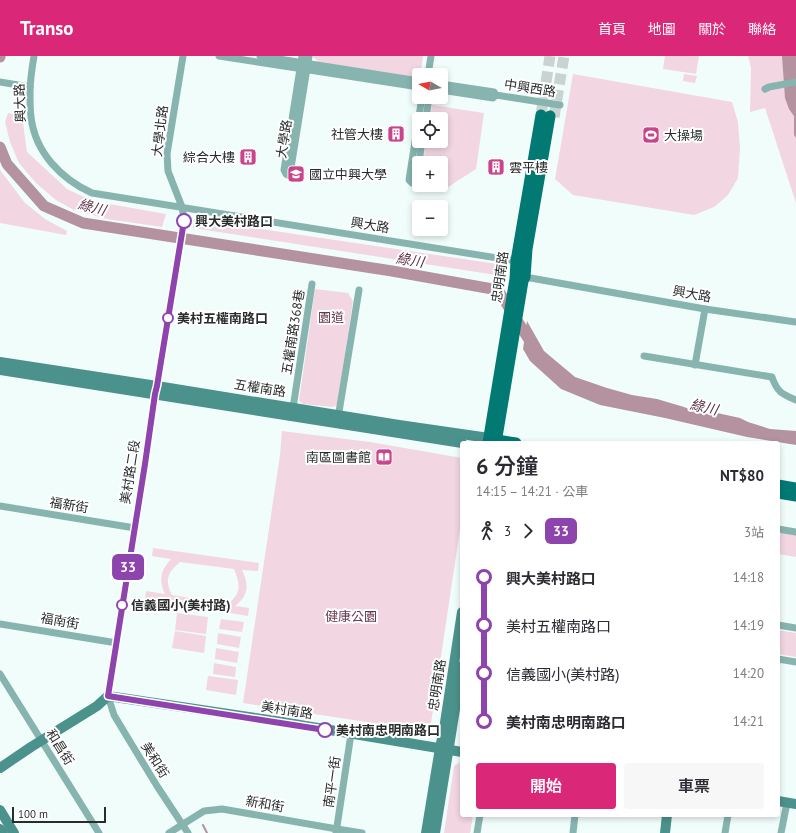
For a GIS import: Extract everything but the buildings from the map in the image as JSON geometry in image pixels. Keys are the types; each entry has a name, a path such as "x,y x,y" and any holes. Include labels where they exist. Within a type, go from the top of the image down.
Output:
{"main road":[{"name":"忠明南路","path":"545,116 513,340 493,441 509,314 521,279 516,261 517,237 545,116"},
{"name":"五權南路","path":"0,362 156,390 338,419 493,441"},
{"name":"五權南路","path":"0,370 293,408 338,419 460,443"},
{"path":"780,485 796,488"},
{"path":"780,493 796,496"},
{"name":"忠明南路","path":"435,833 444,749 444,729 460,625"},
{"name":"忠明南路","path":"426,833 460,675"},
{"path":"0,768 40,738 93,703 108,696"},
{"name":"美村南路","path":"108,696 460,752"},
{"path":"0,760 40,738"},
{"path":"0,810 14,833"},
{"path":"665,833 667,817"},
{"path":"0,829 3,833"}],"street":[{"name":"興大路","path":"34,56 30,87 31,118 36,136 50,161 59,172 76,185 92,193 516,261"},
{"name":"大學北路","path":"182,207 168,171 167,154 183,56"},
{"path":"219,56 304,63 412,86"},
{"path":"260,56 412,80"},
{"path":"429,68 431,56"},
{"name":"大學路","path":"304,63 290,174 288,175 284,170 304,63"},
{"path":"2,82 30,87"},
{"path":"765,89 796,82"},
{"name":"中興西路","path":"448,85 494,92 496,95 560,105"},
{"name":"中興西路","path":"448,91 493,98 496,95"},
{"path":"413,156 421,104"},
{"path":"412,161 409,180 412,184"},
{"name":"美村路二段","path":"108,696 183,227 184,219 182,207"},
{"name":"興大路","path":"521,279 705,309 796,322"},
{"name":"五權南路368巷","path":"293,408 312,284"},
{"path":"338,419 359,290"},
{"path":"695,365 705,309"},
{"path":"644,356 772,377 775,386 781,393 796,400"},
{"name":"福新街","path":"0,506 134,528"},
{"path":"780,529 796,532"},
{"name":"福南街","path":"0,624 117,643"},
{"path":"780,625 796,628"},
{"path":"780,659 796,662"},
{"name":"和昌街","path":"0,674 99,833"},
{"name":"美和街","path":"108,696 114,715 157,786 188,833"},
{"name":"南平一街","path":"336,831 351,734"},
{"path":"781,833 787,803"},
{"name":"新和街","path":"169,833 204,811 222,809 336,831 362,833"},
{"path":"477,833 480,817"},
{"path":"573,833 575,817"},
{"path":"725,833 728,817"}],"green space":[{"path":"312,56 423,56 421,68 412,68 412,77 319,62"},
{"path":"665,56 699,56 696,74 663,69"},
{"path":"748,56 796,56 796,203 765,108 750,112 751,68"},
{"name":"大操場","path":"573,74 732,102 738,122 740,149 738,178 728,195 714,207 694,215 573,195 555,179"},
{"path":"684,74 697,76 695,83 683,81"},
{"path":"432,105 484,113 476,169 448,187 448,156 424,156 425,148 448,148 448,112 431,112"},
{"path":"8,113 22,116 27,152 67,189 92,201 166,214 162,227 107,219 74,210 56,200 36,183 19,163 10,142 5,122"},
{"path":"0,170 25,203 45,219 67,231 66,235 0,223"},
{"path":"194,219 497,264 496,275 193,228"},
{"name":"園道","path":"315,289 348,293 353,301 337,405 333,407 303,404 299,401"},
{"name":"健康公園","path":"282,431 370,442 460,458 460,529 431,723 419,730 243,703 280,455"},
{"path":"780,532 796,535 796,557 780,554"},
{"path":"153,548 259,563 258,571 242,570 247,585 243,598 235,606 249,608 248,616 145,599 146,591 165,594 161,580 163,571 171,559 152,556","holes":["180,562 234,569 238,579 238,592 233,600 228,604 172,595 168,585 168,577 170,573"]},
{"path":"177,613 208,617 206,634 175,630"},
{"path":"221,619 244,622 242,632 219,629"},
{"path":"780,630 796,633 796,657 780,654"},
{"path":"175,631 206,636 204,653 172,648"},
{"path":"218,633 241,637 239,648 217,644"},
{"path":"216,648 239,652 237,663 215,659"},
{"path":"214,663 236,667 235,677 213,674"},
{"path":"208,676 238,680 236,695 206,690"},
{"path":"460,762 460,817 473,817 470,833 444,833 454,766"}],"shaded area":[{"path":"782,56 796,56 796,138 794,135 794,116 789,109 785,98"},
{"path":"527,321 544,351 575,377 607,388 632,395 657,399 697,412 708,414 708,411 740,418 770,429 796,431 796,445 780,442 780,441 747,437 600,405 561,389 530,361 523,349"}],"waterway":[{"name":"綠川","path":"0,147 7,164 44,206 83,223 392,271 498,290 533,346"},
{"path":"203,825 207,833"}],"tunnel":[{"path":"541,115 550,56"},
{"path":"554,117 564,56"}],"bus line":[{"name":"33","path":"184,221 155,394 108,696 325,730"}],"place":[{"name":"社管大樓","path":"396,134"},
{"name":"大操場","path":"651,135"},
{"name":"綜合大樓","path":"248,157"},
{"name":"雲平樓","path":"496,167"},
{"name":"國立中興大學","path":"296,174"},
{"name":"興大美村路口","path":"184,221"},
{"name":"美村五權南路口","path":"168,318"},
{"name":"南區圖書館","path":"384,457"},
{"name":"信義國小(美村路)","path":"122,605"},
{"name":"美村南忠明南路口","path":"325,730"}]}
